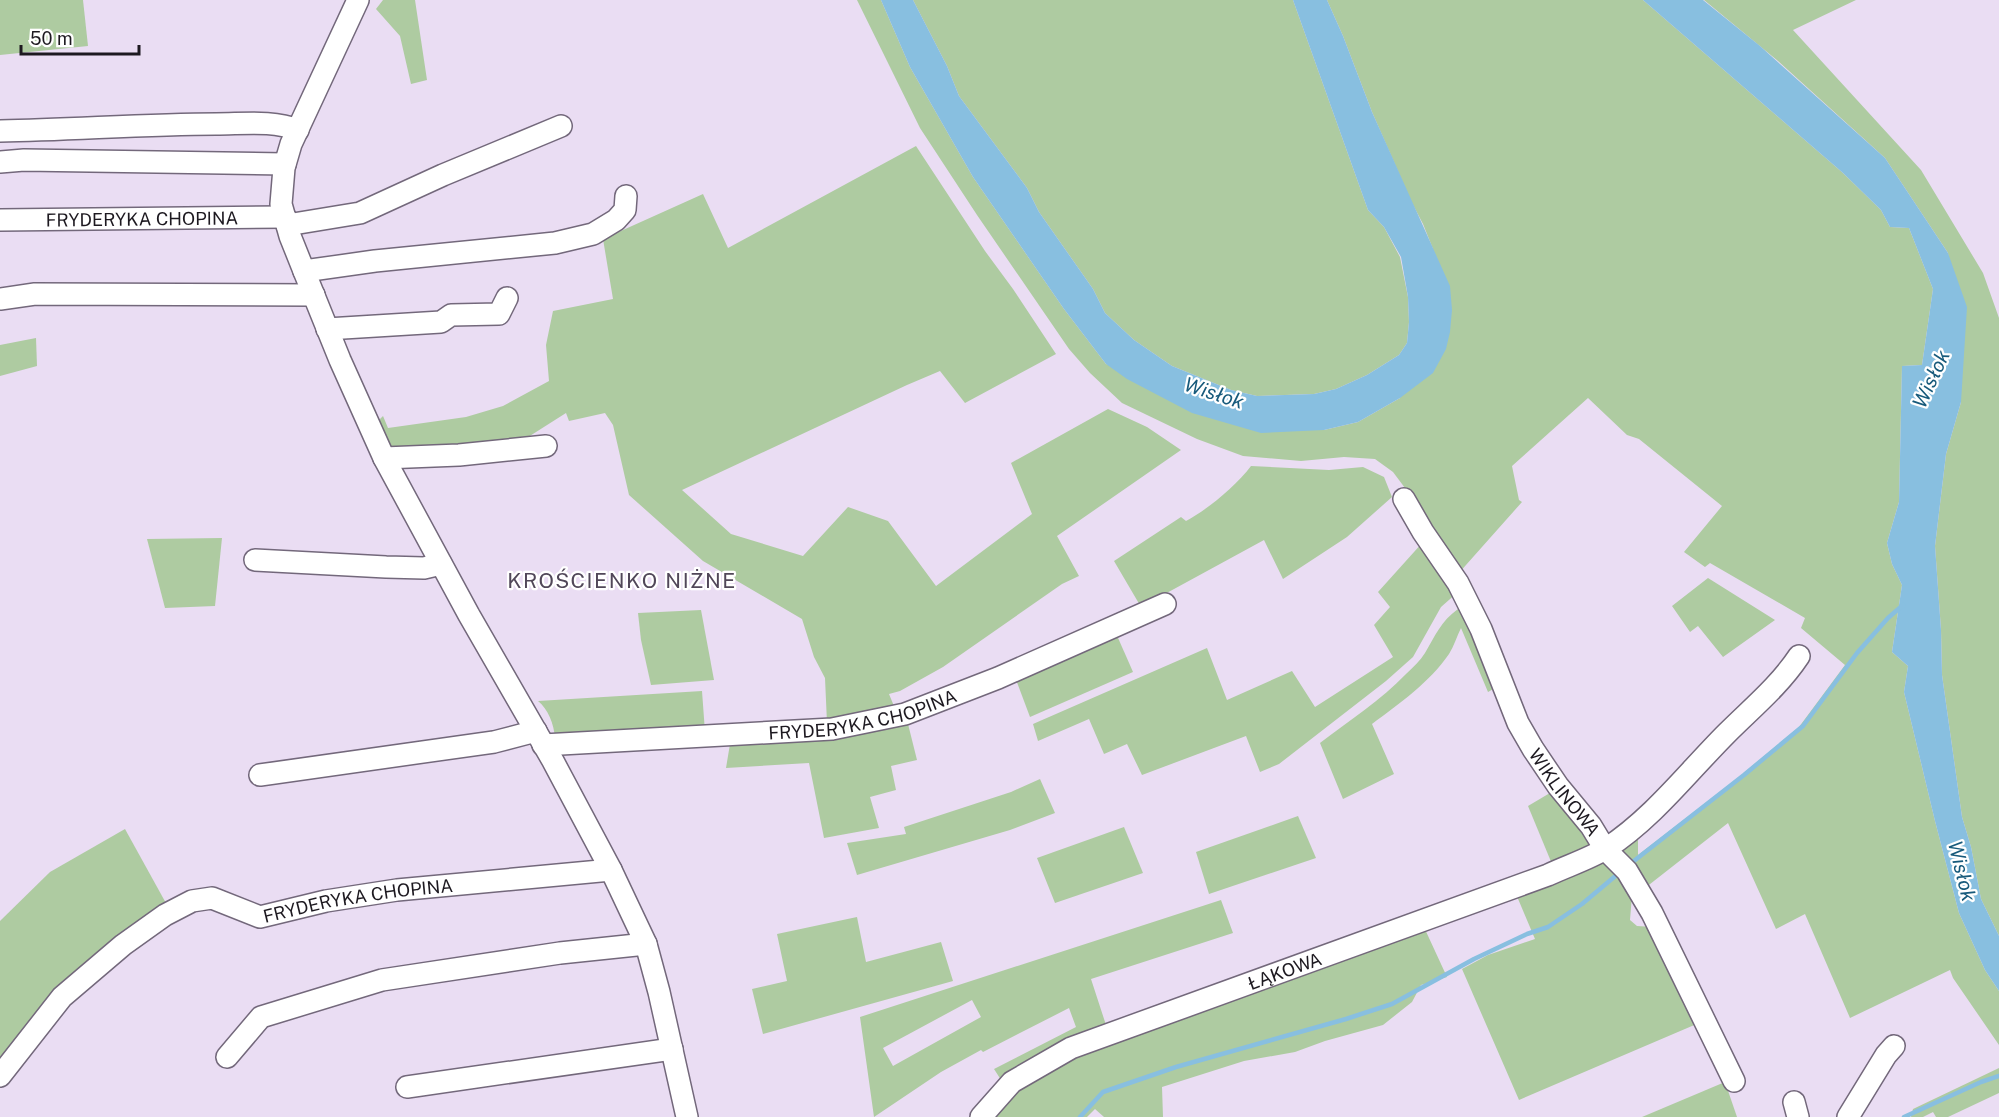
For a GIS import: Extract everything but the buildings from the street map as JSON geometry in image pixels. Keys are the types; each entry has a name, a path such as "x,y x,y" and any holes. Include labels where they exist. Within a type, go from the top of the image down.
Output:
{"street":[{"path":"358,0 291,144 285,164 281,204 286,221 327,329 384,458 611,870 646,944 687,1117"},
{"path":"0,131 250,124 283,124 298,130"},
{"name":"FRYDERYKA CHOPINA","path":"0,220 286,221 360,213 561,126"},
{"path":"0,162 24,160 285,164"},
{"path":"304,271 375,261 555,243 593,234 616,220 625,210 627,196"},
{"path":"0,299 35,294 314,295"},
{"path":"327,329 441,322 451,315 499,314 507,298"},
{"path":"384,458 437,456 546,446"},
{"name":"WIKLINOWA","path":"1404,499 1423,532 1458,583 1481,629 1521,729 1552,777 1591,826 1652,914 1734,1081"},
{"path":"255,560 424,568 441,564"},
{"name":"FRYDERYKA CHOPINA","path":"260,776 494,742 539,738 832,729 905,714 998,678 1165,604"},
{"name":"ŁĄKOWA","path":"981,1117 1012,1082 1071,1048 1548,875 1616,861 1632,830 1688,775 1726,733 1762,701 1787,674 1799,656"},
{"name":"FRYDERYKA CHOPINA","path":"0,1076 62,997 123,945 165,915 192,901 212,898 260,917 326,901 397,890 611,870"},
{"path":"227,1057 261,1017 381,980 560,953 646,944"},
{"path":"1848,1117 1886,1055 1894,1046"},
{"path":"407,1087 672,1049"}],"green space":[{"path":"0,0 83,0 88,46 0,55"},
{"path":"383,0 415,0 427,80 411,84 400,36 376,9"},
{"path":"857,0 881,0 910,67 973,177 1064,309 1106,364 1324,430 1358,422 1400,398 1433,249 1372,112 1327,0 1643,0 1843,173 1881,210 1890,227 1909,228 1933,289 1922,365 1902,366 1899,502 1887,543 1892,564 1902,585 1892,652 1908,666 1904,692 1959,913 1985,970 1999,991 1999,1045 1953,978 1950,970 1850,1018 1805,914 1776,929 1728,823 1645,888 1618,849 1638,830 1638,855 1733,782 1799,727 1845,665 1801,628 1805,618 1710,563 1705,567 1684,552 1722,506 1639,439 1627,435 1588,398 1512,466 1519,500 1522,502 1458,574 1408,492 1393,472 1375,459 1344,457 1301,461 1243,456 1197,439 1122,403 1090,373 1069,349 977,215 920,128"},
{"path":"913,0 1293,0 1368,210 1384,227 1400,257 1408,297 1409,322 1407,343 1399,355 1367,375 1336,389 1314,394 1257,396 1231,390 1172,366 1134,340 1105,313 1093,289 1039,212 1027,188 959,96 947,66"},
{"path":"1704,0 1856,0 1793,30 1921,170 1983,273 1999,318 1999,936 1981,899 1971,847 1962,817 1942,675 1935,546 1946,454 1961,402 1948,253 1885,158 1778,61"},
{"path":"916,146 1056,354 965,403 940,371 682,490 731,534 803,556 848,507 888,521 936,586 1032,514 1011,463 1108,409 1147,427 1181,450 1057,536 1079,576 1062,584 943,667 900,691 889,694 896,711 827,723 825,678 814,657 802,619 703,561 629,495 613,425 605,413 569,421 566,413 514,446 393,450 379,420 383,416 388,428 466,417 503,406 549,381 546,345 553,311 613,299 603,239 703,194 728,248"},
{"path":"36,338 37,366 0,376 0,345"},
{"path":"1251,466 1329,470 1363,467 1384,477 1392,497 1347,537 1283,579 1264,540 1141,607 1114,561 1181,517 1186,521 1203,510 1221,497"},
{"path":"222,538 215,606 165,608 147,539"},
{"path":"1423,542 1458,592 1441,607 1413,657 1386,681 1279,764 1260,772 1246,736 1142,775 1127,744 1104,754 1089,719 1038,741 1033,724 1207,648 1227,700 1292,671 1315,707 1393,657 1374,625 1390,607 1378,592"},
{"path":"1708,578 1775,620 1723,657 1698,626 1690,632 1672,606"},
{"path":"1458,609 1464,609 1497,687 1488,692 1461,628 1449,654 1432,674 1414,692 1372,724 1394,774 1343,799 1320,743 1396,684 1421,659 1443,624"},
{"path":"701,610 714,680 651,685 641,640 638,613"},
{"path":"1115,631 1133,672 1030,717 1015,677"},
{"path":"702,691 705,732 555,738 550,717 538,701"},
{"path":"907,720 917,760 891,766 896,790 870,797 879,828 824,838 809,763 726,768 731,738"},
{"path":"1040,779 1055,813 1010,830 857,875 847,843 906,834 904,827 1011,792"},
{"path":"1555,790 1591,844 1588,849 1552,864 1528,806"},
{"path":"1298,816 1316,858 1209,894 1196,852"},
{"path":"1124,827 1143,873 1055,903 1037,858"},
{"path":"125,829 167,905 0,1066 0,921 50,872"},
{"path":"1608,859 1632,895 1630,920 1637,926 1653,927 1699,1023 1519,1100 1462,969 1488,955 1535,939 1516,894"},
{"path":"1221,900 1233,933 1091,979 1106,1025 1003,1083 994,1069 1076,1027 1069,1008 941,1072 874,1117 860,1017","holes":["972,1000 981,1017 893,1066 883,1048"]},
{"path":"857,917 866,962 941,942 953,981 763,1034 752,989 787,981 777,934"},
{"path":"1423,925 1447,977 1421,985 1412,1002 1383,1025 1295,1052 1244,1061 1162,1087 1163,1117 1104,1117 1095,1109 1087,1117 990,1117 1014,1092 1054,1062 1308,973"},
{"path":"1999,1068 1999,1093 1948,1117 1936,1117 1933,1112 1923,1117 1911,1117 1913,1109"},
{"path":"1725,1082 1737,1117 1642,1117"}],"water":[{"name":"Wisłok","path":"881,0 913,0 947,66 959,96 1027,188 1039,212 1093,289 1105,313 1134,340 1172,366 1231,390 1257,396 1314,394 1336,389 1367,375 1399,355 1407,343 1408,297 1401,257 1384,227 1368,210 1293,0 1327,0 1372,112 1450,286 1452,310 1450,332 1446,349 1433,373 1400,398 1358,422 1324,430 1261,433 1192,413 1127,379 1106,364 1064,309 973,177 910,67"},
{"name":"Wisłok","path":"1643,0 1703,0 1760,46 1885,158 1948,253 1967,307 1961,402 1946,454 1935,546 1942,675 1962,817 1971,847 1981,899 1999,936 1999,991 1985,970 1959,913 1904,692 1908,666 1892,652 1902,585 1892,564 1887,543 1899,502 1902,366 1922,365 1933,289 1909,228 1890,227 1881,210 1843,173"}],"waterway":[{"path":"1630,864 1803,726 1857,653 1888,618 1903,605"},
{"path":"1080,1117 1103,1092 1176,1067 1392,1004 1474,959 1527,934 1548,927 1582,904 1619,873"},
{"path":"1904,1117 1999,1076"}],"district":[{"name":"KROŚCIENKO NIŻNE","path":"622,580"}]}
